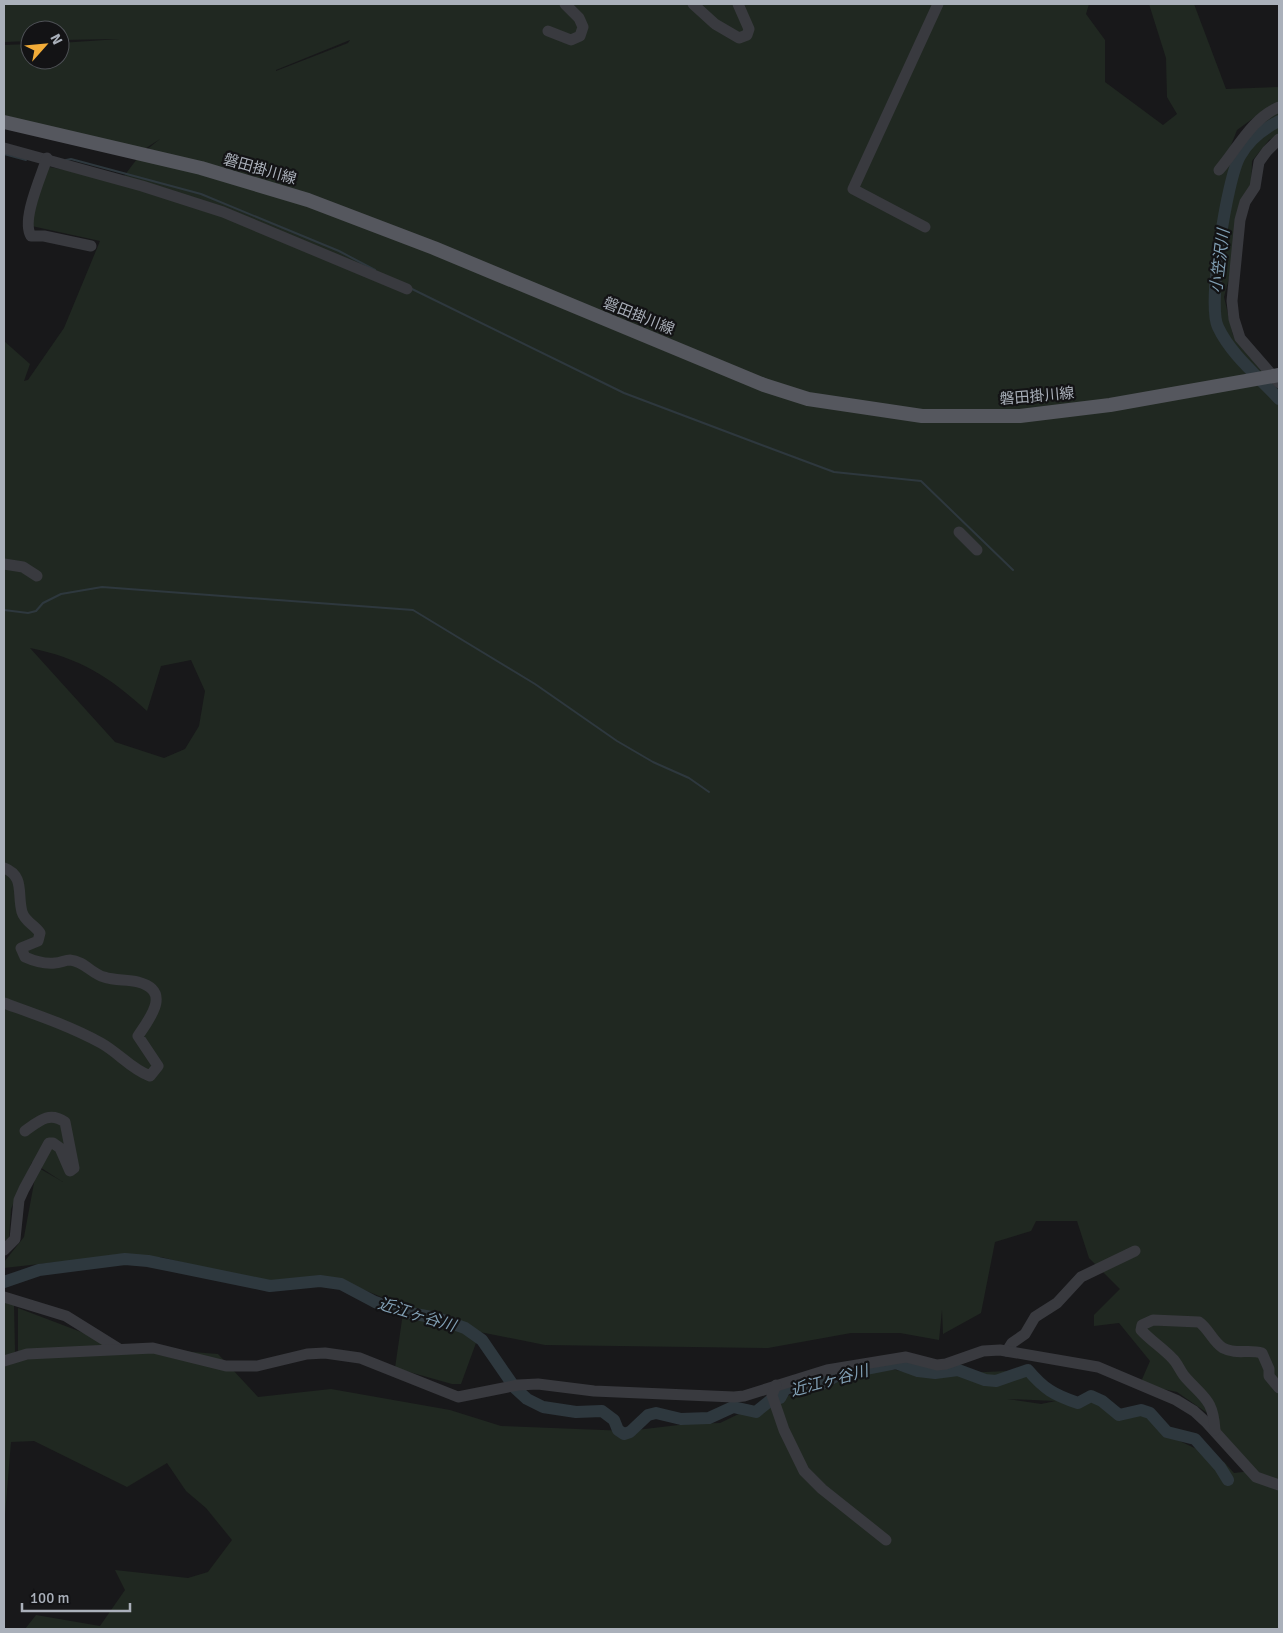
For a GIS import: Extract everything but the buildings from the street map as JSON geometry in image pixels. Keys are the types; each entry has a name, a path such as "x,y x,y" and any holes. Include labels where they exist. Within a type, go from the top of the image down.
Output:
{"main road":[{"name":"磐田掛川線","path":"4,122 201,168 308,200 434,248 764,385 808,399 922,416 1020,416 1110,405 1279,375"}],"street":[{"path":"548,31 571,40 580,36 583,28 578,18 565,4"},
{"path":"693,4 716,24 739,38 746,35 749,28 738,4"},
{"path":"925,227 853,189 938,4"},
{"path":"1219,170 1232,154 1239,141 1260,120 1279,107"},
{"path":"1279,139 1259,162 1254,187 1245,202 1240,220 1232,301 1234,320 1240,338 1279,383"},
{"path":"4,148 47,158 223,212 407,289"},
{"path":"47,158 28,216 28,231 31,236 36,238 44,236 91,246"},
{"path":"960,532 976,550"},
{"path":"4,564 23,567 36,576"},
{"path":"4,868 16,875 20,888 22,912 25,919 40,933 38,941 21,948 26,957 48,963 70,960 84,965 100,976 137,981 149,986 154,991 157,998 156,1006 152,1016 138,1036 158,1066 150,1076 142,1073 105,1045 74,1028 4,1003"},
{"path":"4,1250 15,1239 19,1200 49,1143 53,1142 60,1148 70,1171 74,1168 65,1122 57,1117 49,1116 25,1131"},
{"path":"1007,1352 1012,1343 1025,1334 1035,1317 1057,1303 1081,1277 1135,1251"},
{"path":"4,1297 66,1316 119,1349"},
{"path":"1214,1430 1213,1409 1210,1403 1203,1393 1185,1378 1175,1361 1141,1330 1142,1325 1153,1320 1199,1322 1223,1348 1239,1352 1254,1350 1262,1353 1266,1359 1269,1376 1279,1388"},
{"path":"4,1361 27,1354 153,1348 226,1366 257,1366 307,1354 342,1354 360,1358 458,1397 513,1386 538,1384 594,1391 734,1397 744,1396 819,1372 906,1357 937,1365 946,1364 991,1349 1113,1372 1176,1400 1194,1411 1214,1430 1256,1477 1279,1484"},
{"path":"776,1385 772,1395 784,1430 804,1470 822,1489 886,1540"}],"shaded area":[{"path":"4,4 1089,4 1086,14 1105,40 1105,82 1163,125 1177,114 1167,97 1166,58 1149,4 1194,4 1226,89 1279,87 1279,134 1269,140 1252,161 1251,193 1224,297 1233,335 1279,391 1279,393 1248,376 1262,387 1279,396 1279,1629 25,1629 36,1615 100,1626 125,1590 115,1570 188,1578 208,1572 232,1540 206,1508 186,1491 167,1463 127,1487 34,1441 11,1442 4,1527 4,1366 18,1355 18,1308 118,1346 218,1354 258,1397 331,1389 450,1410 501,1426 628,1431 687,1424 720,1423 747,1410 776,1407 774,1401 793,1394 830,1387 846,1376 891,1369 920,1375 1028,1370 1060,1401 1091,1396 1119,1415 1146,1407 1169,1436 1224,1462 1234,1473 1251,1471 1216,1432 1210,1415 1177,1392 1140,1384 1150,1361 1119,1323 1094,1326 1094,1315 1120,1289 1089,1258 1077,1221 1036,1221 1031,1231 995,1242 981,1313 943,1334 942,1310 939,1340 900,1333 851,1333 768,1348 545,1345 480,1332 461,1384 452,1384 395,1368 404,1306 332,1277 280,1283 256,1281 161,1257 57,1262 4,1268 4,1262 24,1237 37,1167 63,1182 32,1162 11,1209 9,1239 4,1243 4,341 30,364 24,381 28,380 64,328 100,241 27,225 44,166 121,180 140,155 160,139 137,154 4,115 4,45 20,44 20,70 70,70 70,42 119,39 70,40 70,20 20,20 20,41 4,42","holes":["350,40 348,43 276,71 276,70","1274,103 1221,171 1237,130","30,648 64,657 93,670 120,688 147,711 161,666 191,660 205,691 199,726 185,749 164,758 115,742","1007,1399 1056,1401 1041,1404"]},
{"path":"4,1302 14,1305 15,1352 4,1359"}],"waterway":[{"name":"小笠沢川","path":"1279,121 1262,131 1252,140 1240,156 1235,169 1224,214 1215,294 1215,314 1218,327 1230,347 1279,399"},
{"path":"4,154 26,160"},
{"path":"66,160 71,159 201,194 339,251 375,270"},
{"path":"410,288 624,393 759,444 834,472 921,481 1013,570"},
{"path":"4,610 28,613 36,611 43,603 61,594 102,587 413,610 535,684 617,741 653,762 689,778 709,792"},
{"name":"近江ヶ谷川","path":"4,1282 39,1270 125,1259 148,1261 270,1286 320,1281 341,1284 375,1302 404,1312 437,1318 465,1328 482,1340 515,1388 527,1399 543,1407 576,1412 602,1411 614,1420 618,1430 624,1434 630,1432 648,1415 656,1413 681,1419 709,1418 733,1407 756,1412 772,1399 780,1398 785,1389 796,1386 820,1385 840,1374 896,1363 918,1371 935,1373 958,1370 985,1380 996,1381 1028,1370 1045,1387 1078,1403 1091,1396 1102,1401 1119,1415 1141,1410 1150,1413 1167,1432 1195,1439 1220,1467 1228,1480"}]}
